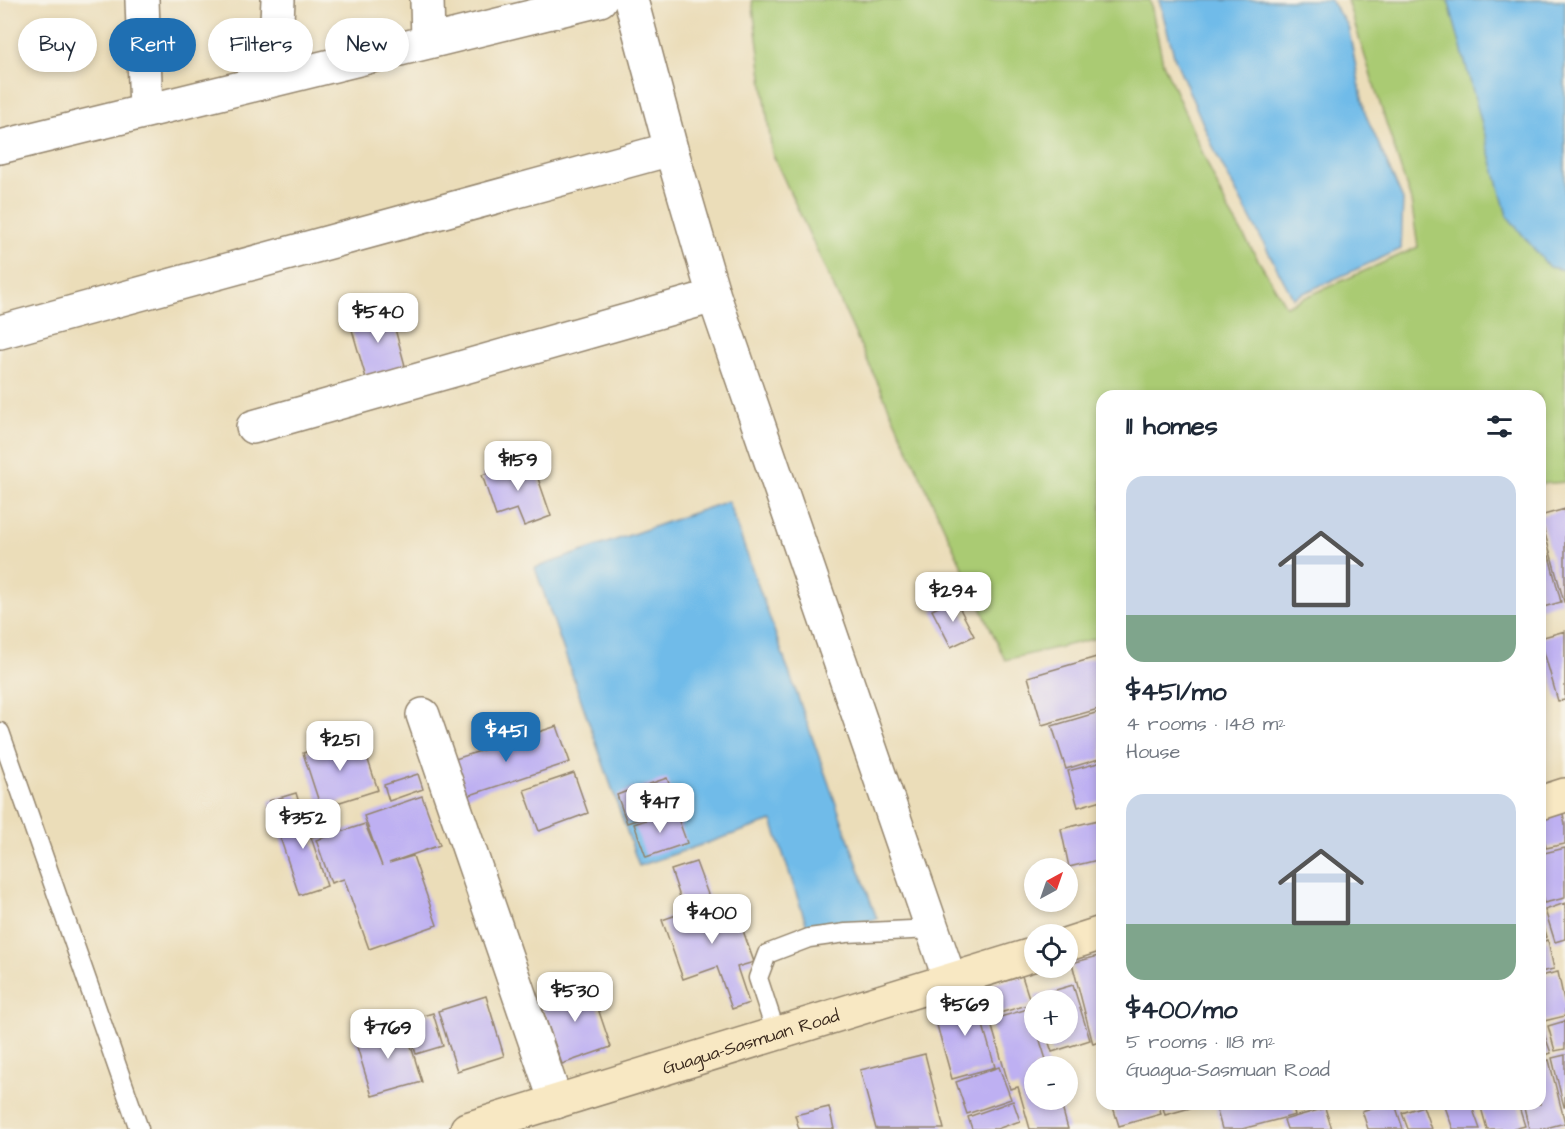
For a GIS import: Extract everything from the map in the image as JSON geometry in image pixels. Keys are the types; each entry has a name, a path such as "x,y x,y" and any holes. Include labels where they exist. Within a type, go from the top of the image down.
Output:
{"main road":[{"path":"1546,801 1565,795"},
{"path":"1078,941 1096,935"},
{"name":"Guagua-Sasmuan Road","path":"467,1129 1024,957"}],"street":[{"path":"142,0 146,111"},
{"path":"274,80 278,0"},
{"path":"427,0 428,42"},
{"path":"0,147 600,0"},
{"path":"631,0 714,296 950,980"},
{"path":"0,332 671,149"},
{"path":"253,427 714,296"},
{"path":"423,715 556,1102"}],"lane":[{"path":"0,732 140,1129"},
{"path":"776,1033 758,978 767,954 809,938 846,933 933,929"}],"green space":[{"path":"752,0 1150,0 1163,63 1227,208 1286,306 1418,247 1411,201 1347,0 1565,0 1565,482 1546,484 1546,390 1096,390 1096,638 1005,660 772,153"}],"water":[{"path":"1159,0 1330,0 1348,26 1365,113 1403,200 1401,249 1293,298 1217,156 1175,59"},
{"path":"1448,0 1565,0 1565,270 1549,267 1507,216"},
{"path":"728,501 877,919 809,932 772,821 639,866 535,568"}],"building":[{"path":"388,303 407,373 368,385 348,316"},
{"path":"531,458 551,516 524,526 517,509 496,516 482,475"},
{"path":"1565,509 1565,602 1546,538 1546,514"},
{"path":"1549,556 1561,602 1546,606 1546,557"},
{"path":"955,599 974,636 951,647 932,610"},
{"path":"1565,631 1565,700 1558,701 1546,659 1546,636"},
{"path":"1096,657 1096,710 1042,725 1028,677"},
{"path":"1096,713 1096,760 1066,769 1052,726"},
{"path":"557,726 570,762 455,800 443,763"},
{"path":"360,736 378,790 321,808 303,753"},
{"path":"1096,764 1096,802 1078,807 1068,771"},
{"path":"574,773 588,813 539,831 524,790"},
{"path":"418,774 423,789 389,801 384,785"},
{"path":"667,778 677,807 648,816 638,788"},
{"path":"635,788 645,817 627,823 617,795"},
{"path":"296,793 302,812 275,820 269,801"},
{"path":"422,796 440,845 389,863 413,856 437,925 369,949 344,879 331,883 316,840 365,824 382,866 364,816"},
{"path":"317,809 325,833 311,837 327,886 299,895 275,822"},
{"path":"1562,809 1565,844 1546,848 1546,813"},
{"path":"675,810 687,843 646,857 634,824"},
{"path":"1096,820 1096,860 1078,865 1078,858 1067,858 1061,829"},
{"path":"1565,848 1565,898 1546,903 1546,853"},
{"path":"696,862 709,897 683,906 671,870"},
{"path":"731,896 754,962 737,967 749,1003 732,1009 717,967 683,979 662,920"},
{"path":"1565,903 1565,939 1555,942 1546,910"},
{"path":"1546,940 1548,940 1554,969 1546,971"},
{"path":"1096,957 1096,1043 1093,1044 1076,978 1078,978 1078,961"},
{"path":"1558,972 1565,1016 1546,1021 1546,975"},
{"path":"1022,976 1026,990 1024,990 1024,1006 989,1016 981,988"},
{"path":"589,982 611,1047 562,1064 539,1000"},
{"path":"1073,985 1075,990 1056,990"},
{"path":"972,987 995,1067 952,1079 935,1018 959,1011 954,992"},
{"path":"486,996 504,1056 457,1071 438,1011"},
{"path":"1078,1001 1090,1040 1078,1044"},
{"path":"1024,1010 1024,1044 1041,1044 1045,1056 1024,1056 1024,1108 1018,1087 1010,1089 990,1020"},
{"path":"433,1013 443,1046 416,1054 406,1021"},
{"path":"1565,1021 1565,1049 1555,1051 1548,1026"},
{"path":"404,1023 422,1082 372,1096 354,1037"},
{"path":"1546,1039 1551,1053 1546,1055"},
{"path":"1049,1044 1077,1044 1052,1052"},
{"path":"925,1054 944,1129 876,1129 860,1070"},
{"path":"1565,1055 1565,1107 1564,1107 1552,1058"},
{"path":"1549,1060 1565,1123 1542,1129 1529,1129 1524,1110 1546,1110 1546,1061"},
{"path":"999,1067 1011,1099 967,1114 956,1082"},
{"path":"1013,1101 1020,1121 997,1129 972,1129 968,1117"},
{"path":"829,1107 834,1129 799,1129 795,1115"},
{"path":"1025,1110 1063,1110 1068,1129 1030,1129"},
{"path":"1114,1110 1160,1110 1161,1114 1119,1126"},
{"path":"1164,1110 1183,1110 1165,1115"},
{"path":"1217,1110 1294,1110 1295,1115 1242,1129 1222,1129"},
{"path":"1326,1110 1332,1129 1287,1129 1284,1120"},
{"path":"1397,1110 1403,1129 1368,1129 1362,1111"},
{"path":"1424,1110 1431,1129 1408,1129 1402,1113"},
{"path":"1446,1110 1473,1110 1480,1129 1453,1129"},
{"path":"1482,1110 1520,1110 1525,1126 1514,1129 1487,1129"}]}
